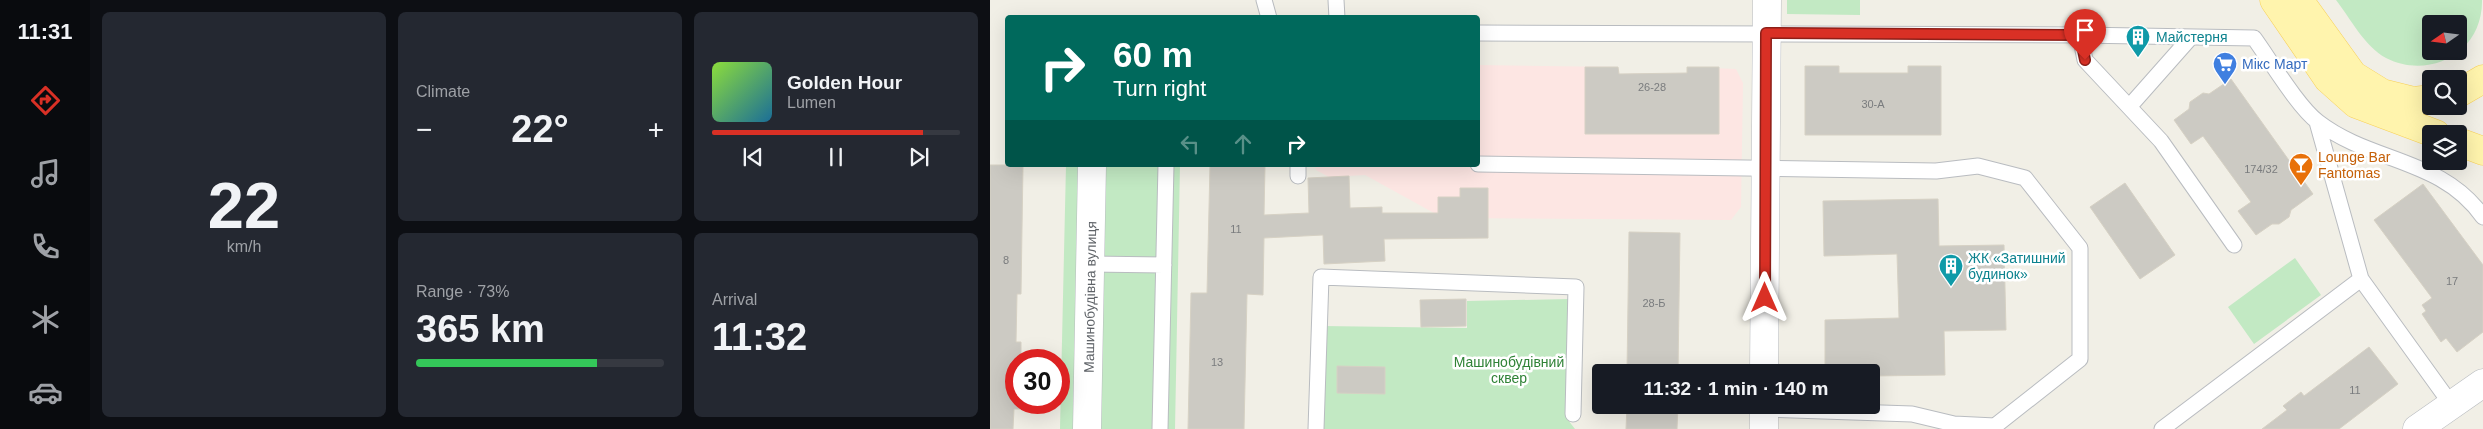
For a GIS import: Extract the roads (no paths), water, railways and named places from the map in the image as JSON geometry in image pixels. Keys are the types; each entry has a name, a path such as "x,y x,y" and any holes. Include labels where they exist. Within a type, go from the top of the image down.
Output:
{"main road":[{"path":"2274,0 2328,79 2356,104 2422,129"},
{"path":"2299,0 2353,75 2382,93 2414,101 2422,100"},
{"path":"2467,89 2478,84 2483,79"},
{"path":"2467,145 2483,152"}],"street":[{"path":"1764,364 1766,0"},
{"name":"Машинобудівна вулиця","path":"1087,429 1092,167"},
{"path":"2417,429 2483,383"}],"lane":[{"path":"1264,0 1268,15"},
{"path":"1336,0 1337,15"},
{"path":"1480,33 2080,35 2254,38 2317,122 2361,279 2451,404"},
{"path":"2080,35 2085,60 2161,141 2234,245"},
{"path":"2129,106 2191,36"},
{"path":"2317,122 2353,144 2430,172 2470,199 2483,217"},
{"path":"1480,164 1936,171 1978,166 2025,178 2080,248 2080,359 1995,426 1954,424 1912,414 1880,414"},
{"path":"1160,429 1166,167"},
{"path":"1090,264 1164,265"},
{"path":"1316,429 1321,277 1576,287 1573,414"},
{"path":"2162,429 2361,279"}],"place":[{"name":"Майстерня","path":"2138,58"},
{"name":"Мікс Март","path":"2225,85"},
{"name":"Lounge Bar Fantomas","path":"2301,186"},
{"name":"ЖК «Затишний будинок»","path":"1951,287"}],"park label":[{"name":"Машинобудівний сквер","path":"1509,370"}]}
